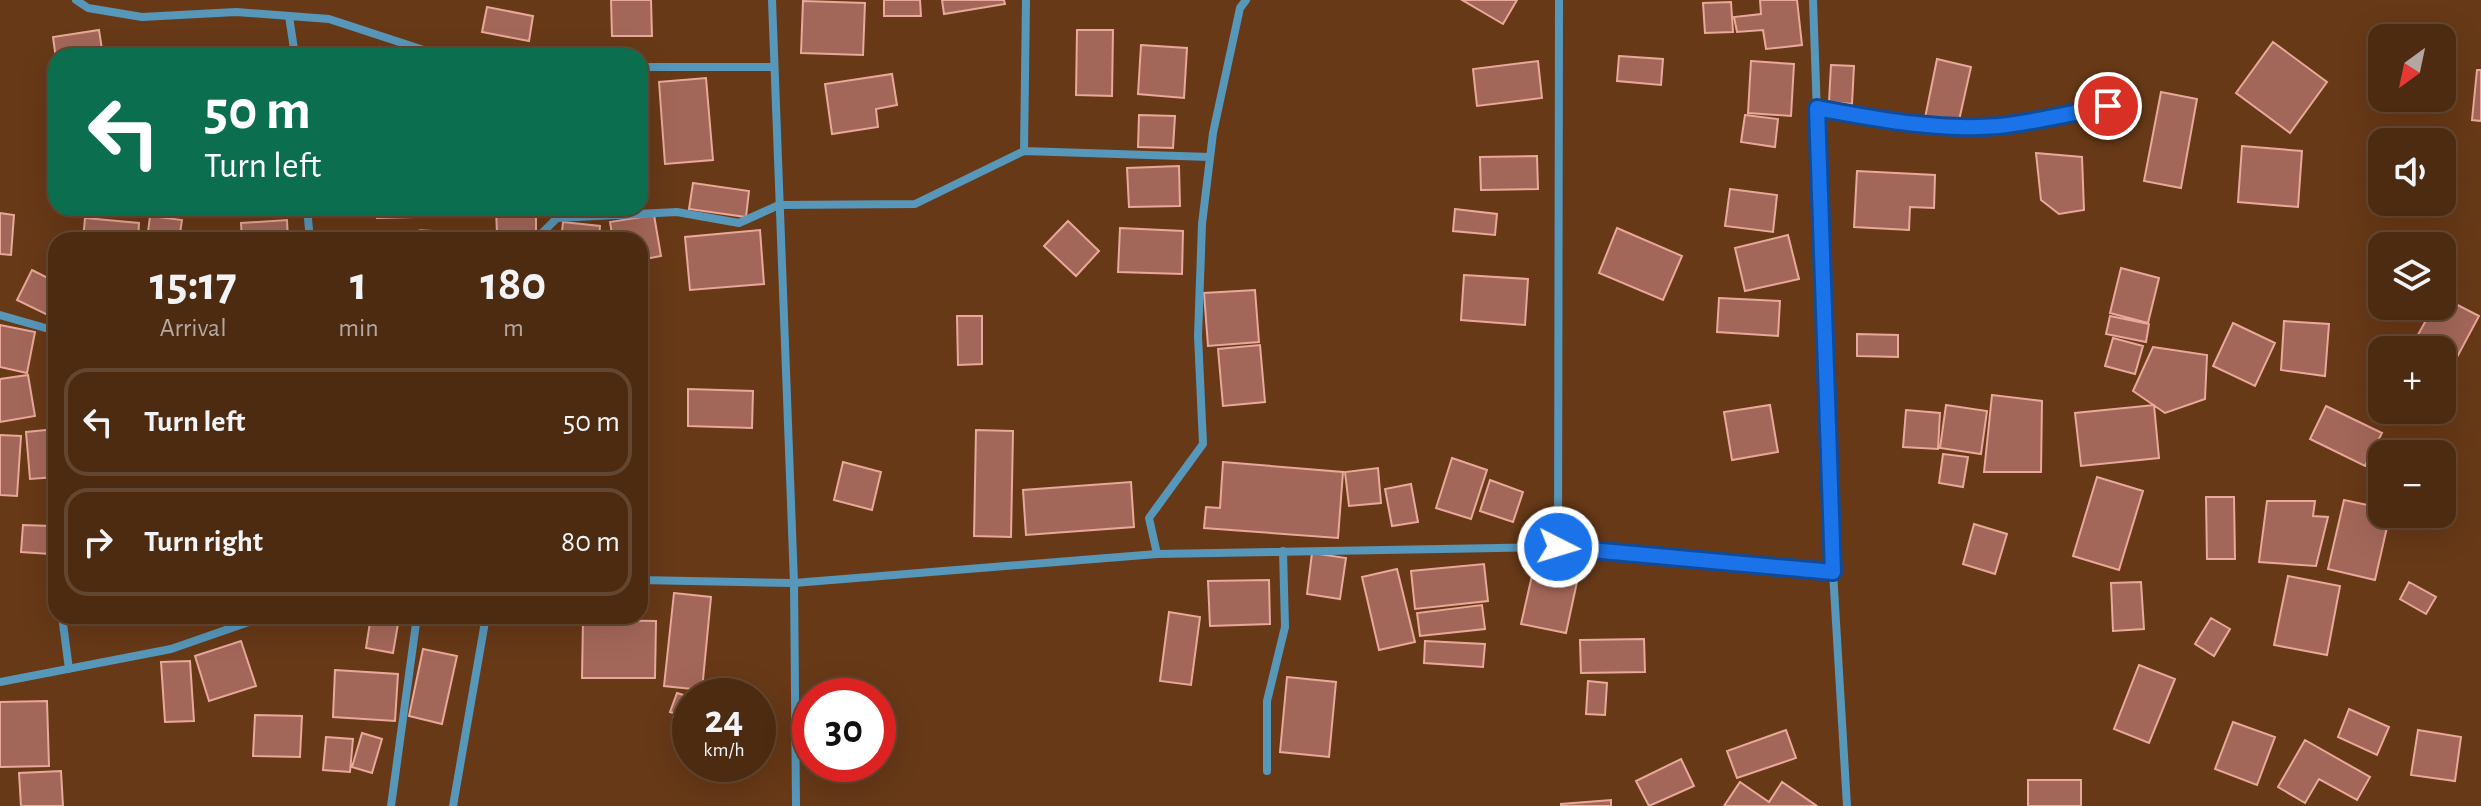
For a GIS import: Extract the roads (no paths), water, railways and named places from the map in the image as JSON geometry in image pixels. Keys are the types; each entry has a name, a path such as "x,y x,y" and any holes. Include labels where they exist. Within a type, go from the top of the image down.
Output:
{"street":[{"path":"76,0 88,8 142,17 236,12 329,19 418,48"},
{"path":"772,0 794,583 796,806"},
{"path":"1024,151 1026,0"},
{"path":"1157,554 1149,518 1203,444 1198,336 1202,224 1210,157 1240,8 1246,0"},
{"path":"1558,547 1559,0"},
{"path":"1813,0 1833,572 1847,806"},
{"path":"289,16 294,48"},
{"path":"648,67 774,67"},
{"path":"1817,108 1906,125 1956,126 2000,126 2108,106 2137,109"},
{"path":"648,213 677,212 739,223 779,205 915,204 1024,151 1210,157"},
{"path":"543,232 557,218 597,216"},
{"path":"0,315 48,329"},
{"path":"648,580 794,583 1157,554 1558,547 1833,572"},
{"path":"1267,771 1267,701 1285,627 1283,551"},
{"path":"63,624 69,669"},
{"path":"0,682 171,649 243,624"},
{"path":"391,806 416,624"},
{"path":"453,806 485,624"}]}
